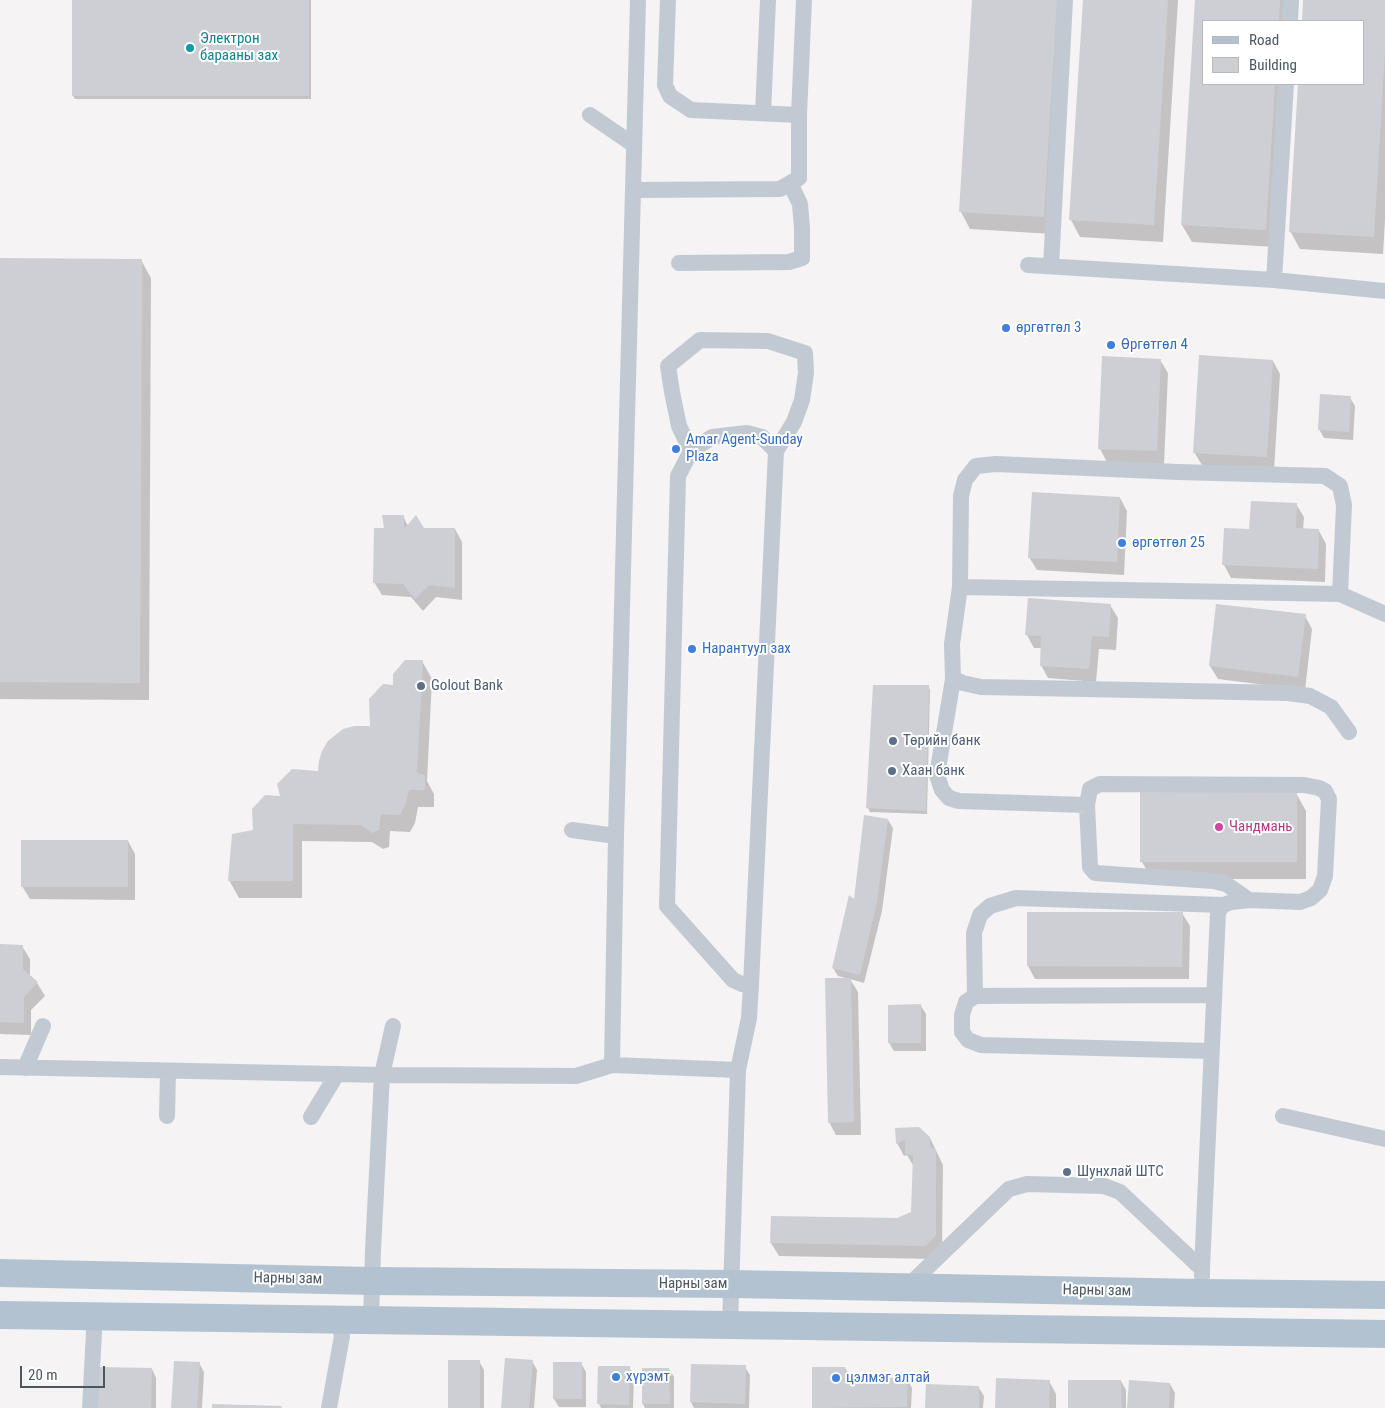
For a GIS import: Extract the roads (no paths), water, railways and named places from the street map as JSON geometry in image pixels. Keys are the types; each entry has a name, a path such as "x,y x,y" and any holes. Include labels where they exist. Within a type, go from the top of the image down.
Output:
{"main road":[{"name":"Нарны зам","path":"0,1273 372,1281 907,1287 1202,1281 1385,1294"},
{"path":"0,1315 1385,1334"}],"lane":[{"path":"612,1065 616,836 638,0"},
{"path":"668,0 665,85 670,96 690,110 799,115"},
{"path":"763,113 768,0"},
{"path":"633,190 780,190 799,178 799,115 804,0"},
{"path":"1051,266 1064,0"},
{"path":"1290,20 1291,0"},
{"path":"1274,280 1286,85"},
{"path":"590,115 634,145"},
{"path":"679,263 788,262 802,258 800,204 790,183"},
{"path":"1028,265 1274,280 1385,291"},
{"path":"691,451 679,426 668,366 700,340 768,341 805,353 806,373 802,400 794,422 776,451 749,1018 738,1070 733,1284 730,1325"},
{"path":"751,985 733,980 667,906 678,476 691,451 712,437 747,432 762,437 776,451"},
{"path":"1087,805 959,801 949,798 942,790 937,775 953,679 952,644 960,587 961,496 965,480 976,466 996,464 1325,476 1340,486 1344,505 1340,594"},
{"path":"960,587 1340,594 1385,614"},
{"path":"953,679 981,687 1288,692 1310,696 1331,707 1349,732"},
{"path":"975,996 974,933 980,915 990,906 1016,898 1223,905 1249,900 1300,902 1311,898 1320,890 1325,876 1329,799 1325,791 1319,788 1304,785 1100,784 1090,789 1087,805 1090,867 1095,873 1213,881 1226,884 1249,900"},
{"path":"572,830 616,836"},
{"path":"1202,1281 1218,912 1223,905"},
{"path":"1212,1051 981,1045 968,1040 962,1032 962,1015 966,1002 975,996 1214,995"},
{"path":"26,1068 43,1026"},
{"path":"371,1320 382,1075 393,1026"},
{"path":"0,1067 382,1075 576,1076 612,1065 738,1070"},
{"path":"167,1116 168,1070"},
{"path":"311,1117 337,1074"},
{"path":"1283,1116 1385,1139"},
{"path":"907,1287 1009,1190 1027,1184 1104,1186 1120,1192 1202,1281"},
{"path":"90,1408 94,1332 92,1316"},
{"path":"329,1408 342,1336 338,1320"}],"place":[{"name":"Электрон барааны зах","path":"190,48"},
{"name":"өргөтгөл 3","path":"1006,328"},
{"name":"Өргөтгөл 4","path":"1111,345"},
{"name":"Amar Agent-Sunday Plaza","path":"676,449"},
{"name":"өргөтгөл 25","path":"1122,543"},
{"name":"Нарантуул зах","path":"692,649"},
{"name":"Golout Bank","path":"421,686"},
{"name":"Төрийн банк","path":"893,741"},
{"name":"Хаан банк","path":"892,771"},
{"name":"Чандмань","path":"1219,827"},
{"name":"Шунхлай ШТС","path":"1067,1172"},
{"name":"хүрэмт","path":"616,1377"},
{"name":"цэлмэг алтай","path":"836,1378"}]}
